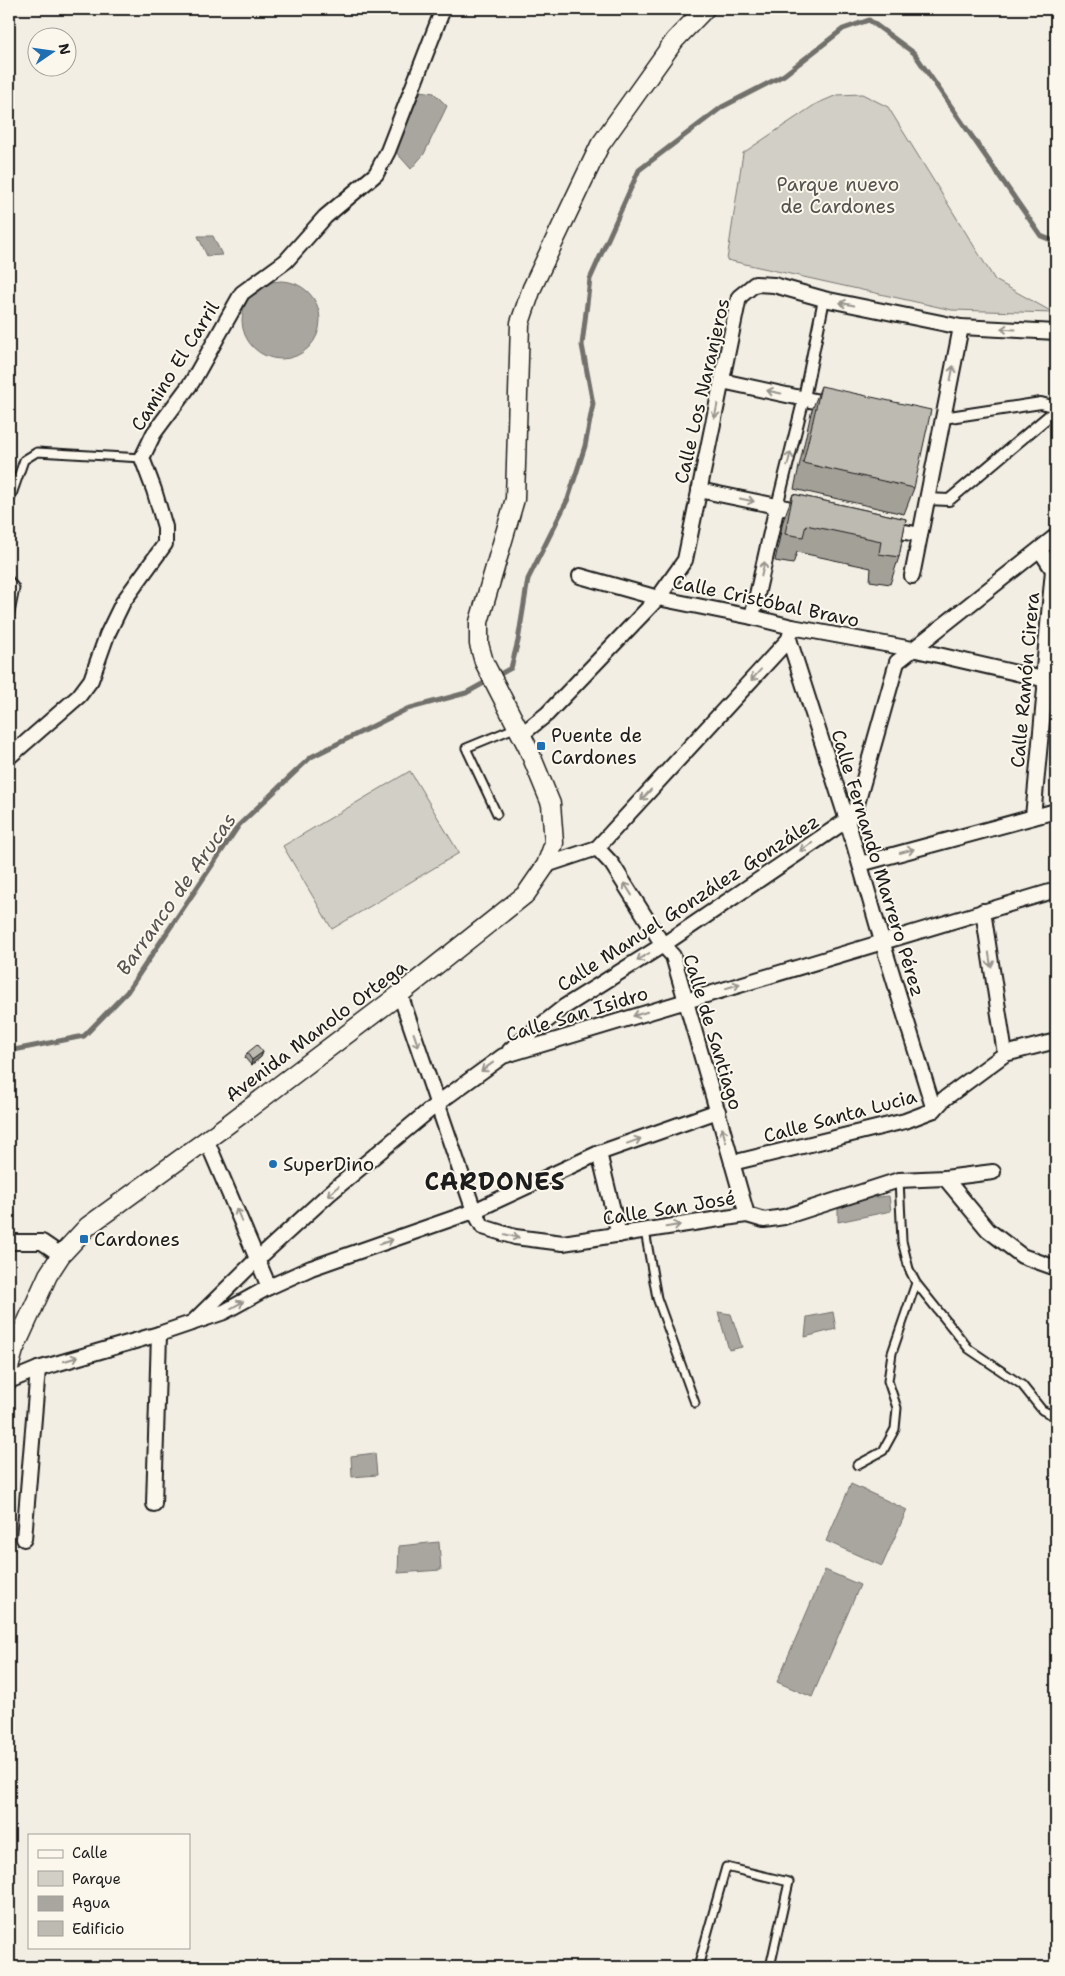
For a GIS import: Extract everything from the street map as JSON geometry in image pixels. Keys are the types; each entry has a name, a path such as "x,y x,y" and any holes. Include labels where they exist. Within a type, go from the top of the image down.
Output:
{"street":[{"name":"Camino El Carril","path":"9,756 80,696 91,680 107,635 123,602 165,544 165,527 142,458 154,432 192,382 242,293 286,260 324,217 376,174 388,151 443,9"},
{"name":"Avenida Manolo Ortega","path":"9,1368 14,1350 48,1275 61,1255 88,1226 400,994 526,894 546,865 554,843 551,804 519,730 484,662 479,644 479,622 516,499 520,323 532,288 600,145 675,40 705,9"},
{"name":"Calle Los Naranjeros","path":"658,598 685,560 739,297 755,284 774,286 824,299 961,327 1056,332"},
{"path":"752,616 804,398 824,299"},
{"path":"912,576 939,424 961,327"},
{"path":"722,381 850,408"},
{"path":"939,424 1041,403 1056,408"},
{"path":"927,499 949,500 1056,408"},
{"path":"699,490 816,514"},
{"path":"873,525 920,535"},
{"path":"847,820 855,811 897,662 1056,536"},
{"name":"Calle Ramón Cirera","path":"1033,817 1045,689 1050,681 1055,570 1040,550"},
{"path":"580,576 658,598"},
{"name":"Calle Cristóbal Bravo","path":"519,730 547,714 658,598 752,616 791,633 912,649 1050,681"},
{"path":"546,865 598,848 791,633"},
{"name":"Calle Fernando Marrero Pérez","path":"791,633 934,1110"},
{"path":"860,864 1056,811"},
{"name":"Calle Manuel González González","path":"503,1056 564,1007 663,945 847,820"},
{"name":"Calle de Santiago","path":"598,848 612,864 663,945 673,956 748,1215"},
{"name":"Calle San Isidro","path":"192,1324 330,1194 438,1103 503,1056 1056,890"},
{"path":"983,911 1005,1054"},
{"name":"Calle San José","path":"400,994 474,1211 483,1228 515,1237 563,1243 748,1215 764,1220 784,1217 899,1180 945,1178 993,1172"},
{"name":"Calle Santa Lucia","path":"732,1163 905,1121 934,1110 944,1099 1005,1054 1056,1041"},
{"path":"9,1381 38,1369 192,1324 224,1312 311,1268 474,1211 599,1153 718,1111"},
{"path":"206,1139 269,1288"},
{"path":"599,1153 620,1235"},
{"path":"945,1178 988,1230 1022,1256 1056,1268"},
{"path":"9,1242 42,1242 61,1255"},
{"path":"154,1504 159,1334"},
{"path":"24,1539 38,1369"}],"lane":[{"path":"9,503 24,460 37,452 142,458"},
{"path":"9,580 15,588 9,618"},
{"path":"497,814 466,748 519,730"},
{"path":"899,1180 902,1242 909,1269 916,1283 969,1349 1022,1385 1042,1410 1056,1417"},
{"path":"645,1231 656,1298 695,1403"},
{"path":"857,1465 884,1451 895,1429 897,1408 888,1381 892,1352 916,1283"},
{"path":"698,1967 726,1867 789,1882 770,1967"}],"green space":[{"name":"Parque nuevo de Cardones","path":"862,94 888,107 995,280 1054,313 952,310 727,260 743,153 816,104 837,95"},
{"path":"410,771 459,853 332,929 283,846"}],"water":[{"path":"421,91 434,93 447,106 424,154 411,169 395,151"},
{"path":"198,236 213,236 222,255 207,256"},
{"path":"281,281 296,284 313,298 317,305 320,320 317,335 303,352 296,356 281,359 266,356 249,342 245,335 242,320 245,305 259,288 266,284"},
{"path":"889,1196 891,1211 838,1222 838,1209 867,1198"},
{"path":"718,1312 731,1314 742,1347 729,1350"},
{"path":"833,1312 836,1329 805,1337 807,1317"},
{"path":"375,1453 377,1475 352,1477 351,1456"},
{"path":"851,1484 907,1510 882,1566 826,1541"},
{"path":"439,1542 441,1570 398,1573 399,1546"},
{"path":"825,1570 860,1585 812,1697 777,1682"}],"building":[{"path":"821,386 931,410 914,488 803,463"},
{"path":"793,494 906,519 899,557 879,554 881,541 806,525 803,537 785,534"},
{"path":"257,1045 263,1052 252,1060 247,1053"}],"waterway":[{"name":"Barranco de Arucas","path":"9,1049 14,1050 84,1036 127,992 239,825 311,757 407,709 466,693 511,668 518,641 528,579 568,499 585,446 593,404 582,345 590,279 639,170 722,107 784,75 843,29 869,20 914,53 1041,236 1056,242"}],"place":[{"name":"Puente de Cardones","path":"541,746"},
{"name":"SuperDino","path":"273,1164"},
{"name":"Cardones","path":"84,1239"}],"district":[{"name":"CARDONES","path":"495,1182"}]}
